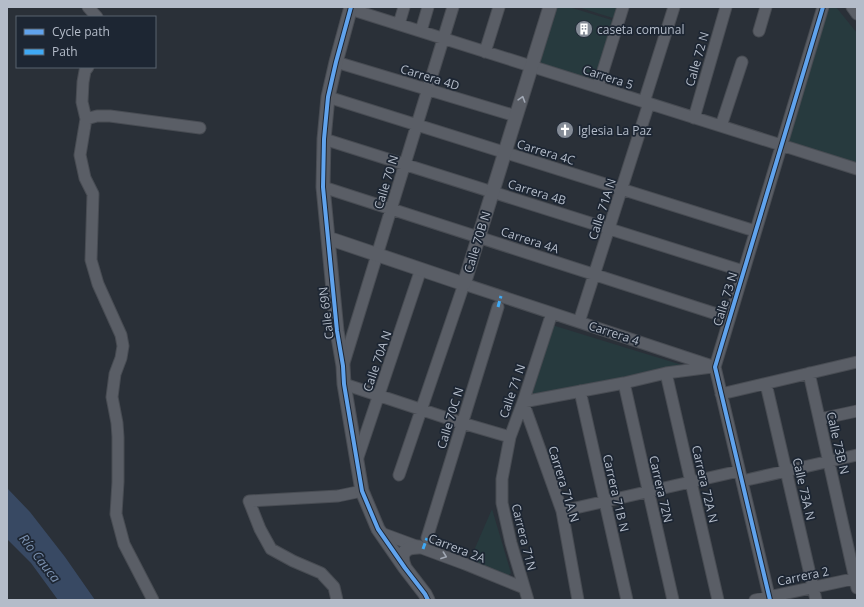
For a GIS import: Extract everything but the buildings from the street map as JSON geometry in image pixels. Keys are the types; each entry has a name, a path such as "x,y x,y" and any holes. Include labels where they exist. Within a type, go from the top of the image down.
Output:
{"street":[{"path":"88,7 97,16"},
{"path":"399,24 404,7"},
{"path":"421,31 428,7"},
{"name":"Calle 70 N","path":"343,366 453,7"},
{"path":"485,52 499,7"},
{"name":"Calle 70B N","path":"398,475 464,284 550,7"},
{"path":"598,87 623,7"},
{"name":"Calle 71A N","path":"579,322 622,189 674,7"},
{"name":"Calle 72 N","path":"694,118 726,7"},
{"path":"758,31 766,7"},
{"name":"Calle 73 N","path":"769,598 715,367 823,7"},
{"path":"852,7 857,14"},
{"name":"Carrera 5","path":"351,8 485,52 857,169"},
{"name":"Calle 69N","path":"351,8 328,97 324,139 323,187 337,331 343,366 344,384 362,491 381,534 428,600"},
{"name":"Carrera 4D","path":"336,62 516,116"},
{"path":"721,126 742,62"},
{"path":"88,68 83,82 82,102 86,119 80,154 86,178 93,194 91,260 98,284 121,335 123,346 121,358 115,374 112,397 118,437 116,514 124,544 153,600"},
{"name":"Carrera 4C","path":"328,97 755,231"},
{"path":"86,119 97,116 110,116 200,128"},
{"name":"Carrera 4B","path":"324,139 743,271"},
{"name":"Carrera 4A","path":"323,187 730,318"},
{"name":"Carrera 4","path":"328,238 715,367"},
{"name":"Calle 70A N","path":"357,461 421,269"},
{"name":"Calle 70C N","path":"423,543 498,307"},
{"name":"Calle 71 N","path":"502,479 510,437 552,313"},
{"path":"721,394 857,362"},
{"path":"523,402 624,384 666,373 715,367"},
{"name":"Carrera 72A N","path":"666,373 718,600"},
{"name":"Calle 73B N","path":"810,373 856,581"},
{"path":"344,384 421,410 510,437"},
{"name":"Carrera 72N","path":"624,384 673,600"},
{"name":"Calle 73A N","path":"766,384 816,600"},
{"name":"Carrera 71B N","path":"580,391 627,600"},
{"name":"Carrera 71A N","path":"523,402 562,511 578,600"},
{"path":"820,419 857,411"},
{"path":"562,511 691,482 786,471 857,455"},
{"name":"Carrera 71N","path":"502,479 502,503 511,543 528,600"},
{"path":"337,600 334,587 321,573 293,561 271,549 260,529 249,501 338,496 362,491"},
{"name":"Carrera 2A","path":"381,534 423,543 465,564 524,588"},
{"path":"405,568 402,560 404,552 410,547 423,543"},
{"name":"Carrera 2","path":"755,600 814,587 856,581"}],"green space":[{"path":"556,7 569,7 615,21 595,84 538,65"},
{"path":"578,7 623,7 619,20"},
{"path":"830,7 836,7 857,33 857,169 781,145"},
{"path":"552,325 682,365 530,396"},
{"path":"492,509 511,573 507,577 469,562"}],"water":[{"name":"Río Cauca","path":"7,488 30,512 65,557 95,600 58,600 31,563 7,539"}],"marked path":[{"path":"498,307 501,296"},
{"path":"423,549 427,538"}],"cycle path":[{"path":"351,7 328,97 324,139 323,187 337,331 343,366 344,384 362,491 378,529 428,600"},
{"path":"770,600 715,367 823,7"}],"place":[{"name":"caseta comunal","path":"584,29"},
{"name":"Iglesia La Paz","path":"565,130"}]}
